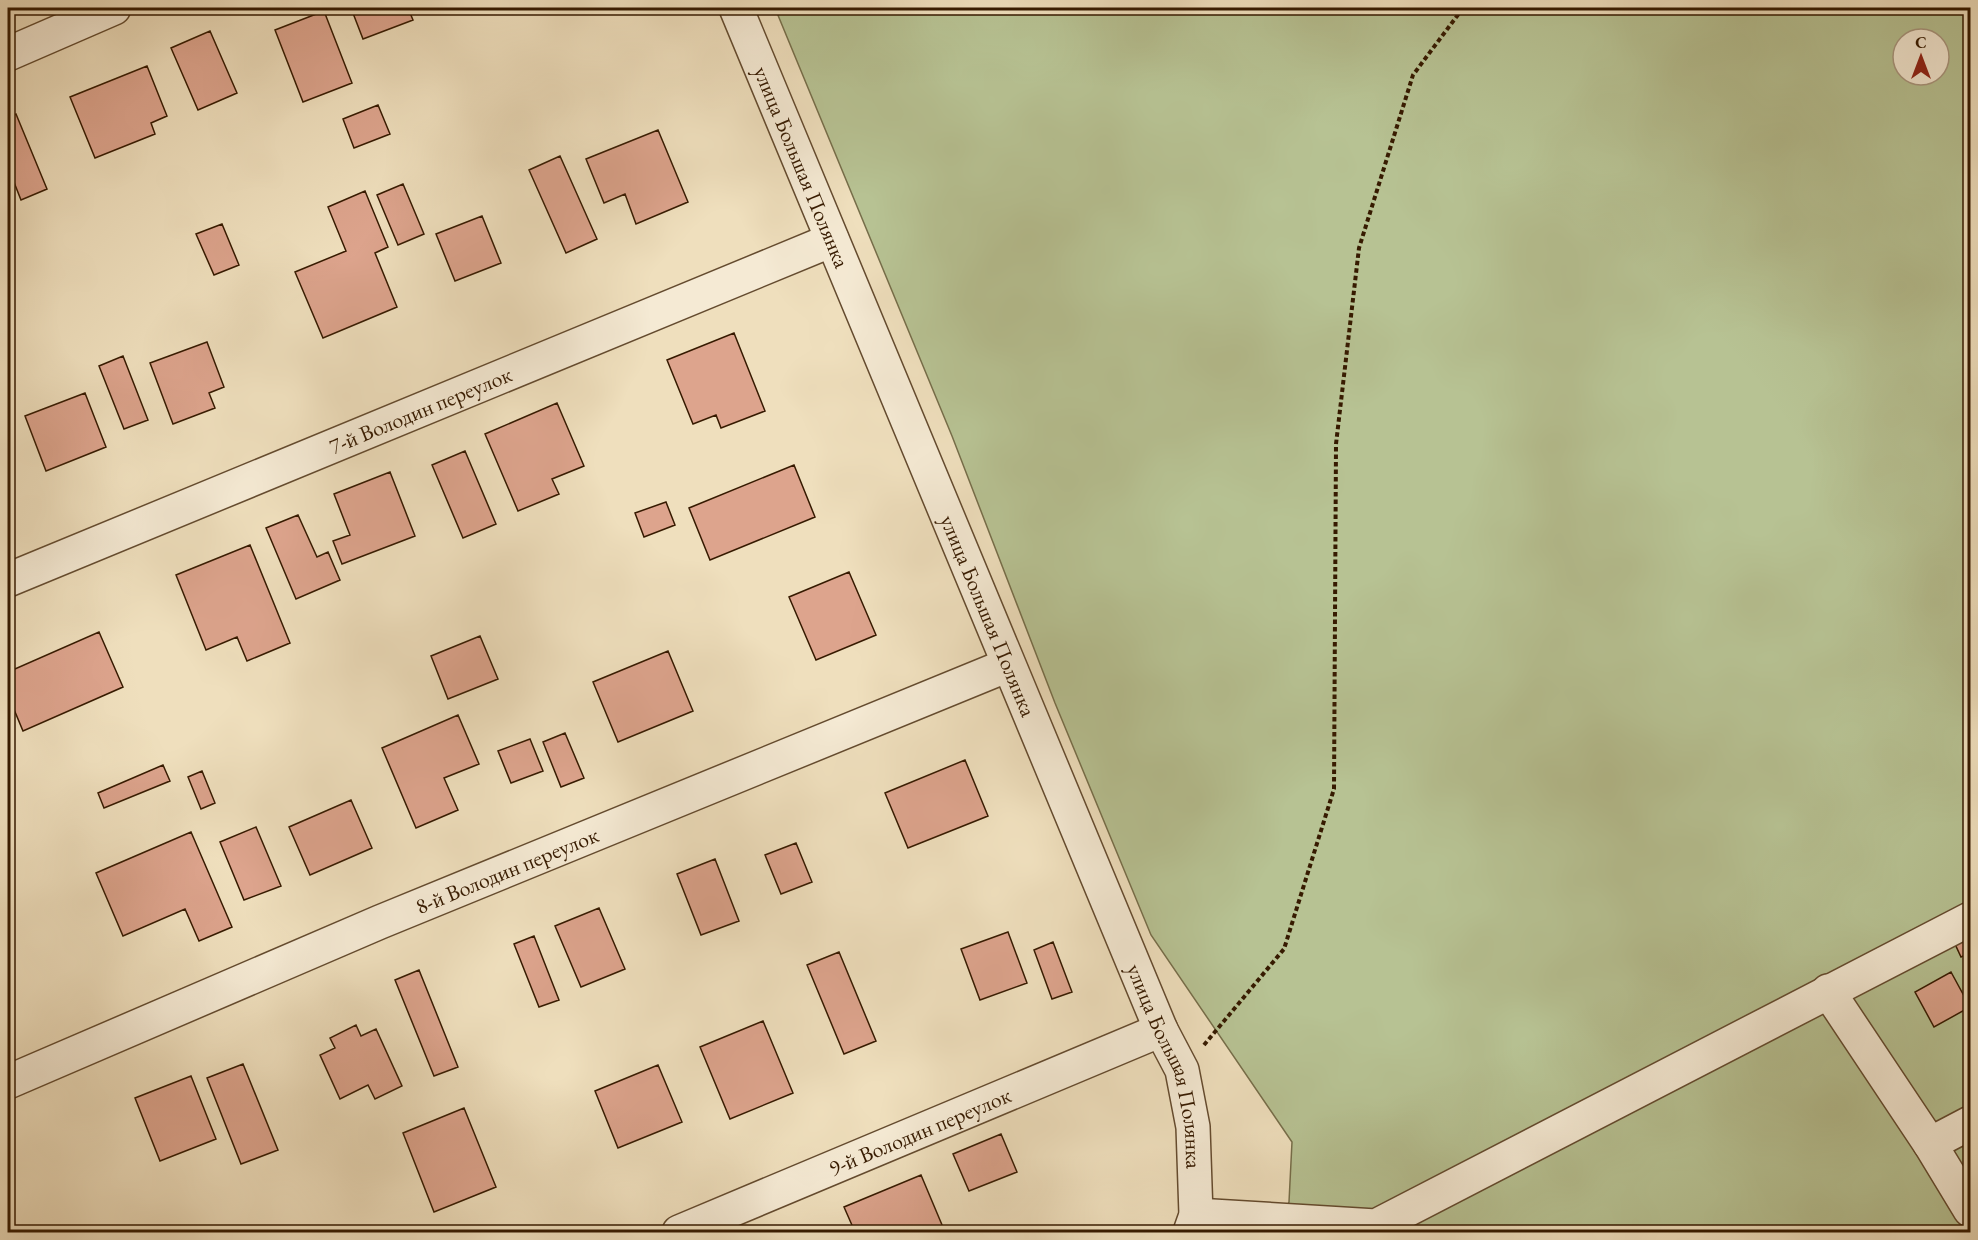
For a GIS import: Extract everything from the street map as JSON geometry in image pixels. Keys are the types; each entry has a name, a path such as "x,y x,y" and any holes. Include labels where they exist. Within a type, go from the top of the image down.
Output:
{"street":[{"path":"8,54 114,8"},
{"name":"улица Большая Полянка","path":"736,8 1161,1030 1182,1070 1193,1127 1193,1224"},
{"name":"7-й Володин переулок","path":"8,580 832,240"},
{"name":"8-й Володин переулок","path":"8,1082 380,922 1008,665"},
{"path":"1193,1224 1376,1226 1971,919"},
{"path":"1828,991 1971,1210"},
{"name":"9-й Володин переулок","path":"679,1233 1161,1030"},
{"path":"1930,1144 1971,1123"}],"path":[{"path":"1182,1070 1284,949 1334,789 1336,444 1359,248 1413,75 1462,8"}],"green space":[{"path":"775,8 1970,8 1970,1232 1275,1232 1289,1202 1292,1142 1151,935 1055,703 952,436"}],"building":[{"path":"351,8 408,8 413,20 363,39"},
{"path":"324,11 352,83 303,102 275,30"},
{"path":"210,31 237,93 198,110 171,48"},
{"path":"147,66 167,116 151,123 155,134 95,158 70,97"},
{"path":"378,105 390,134 354,148 343,119"},
{"path":"16,114 47,189 21,200 8,167 8,118"},
{"path":"658,130 688,202 636,224 625,194 604,203 586,159"},
{"path":"560,156 597,239 566,253 529,170"},
{"path":"403,184 424,234 398,245 377,195"},
{"path":"365,191 388,247 375,253 397,307 323,338 295,272 346,251 328,207"},
{"path":"482,216 501,263 455,281 436,234"},
{"path":"222,224 239,265 214,275 196,234"},
{"path":"734,333 765,411 721,428 716,415 693,424 667,360"},
{"path":"207,342 224,387 209,393 215,408 173,424 150,363"},
{"path":"123,356 148,420 124,429 99,366"},
{"path":"85,393 106,447 46,471 25,416"},
{"path":"557,403 584,466 552,479 559,494 518,511 485,434"},
{"path":"465,451 496,524 463,538 432,465"},
{"path":"794,465 815,517 710,560 689,508"},
{"path":"390,472 415,536 342,564 333,541 350,535 334,494"},
{"path":"8,479 13,491 8,493"},
{"path":"666,502 675,525 644,537 635,513"},
{"path":"298,515 317,557 328,552 340,580 296,599 266,528"},
{"path":"250,545 290,643 247,661 237,637 206,650 176,575"},
{"path":"849,572 876,635 816,660 789,597"},
{"path":"99,632 123,687 23,731 8,695 8,672"},
{"path":"480,636 498,679 448,699 431,656"},
{"path":"668,651 693,711 618,742 593,682"},
{"path":"458,715 479,764 444,778 458,810 416,828 382,748"},
{"path":"565,733 584,778 561,787 543,742"},
{"path":"530,739 543,771 511,783 498,751"},
{"path":"965,760 988,816 908,848 885,793"},
{"path":"163,765 170,781 104,808 98,793"},
{"path":"202,771 215,803 201,809 188,777"},
{"path":"351,800 372,848 310,875 289,827"},
{"path":"256,827 281,886 244,900 220,842"},
{"path":"191,832 232,927 199,941 185,909 123,936 96,873"},
{"path":"796,843 812,882 781,894 765,855"},
{"path":"715,859 739,921 701,935 677,874"},
{"path":"599,908 625,969 581,987 555,926"},
{"path":"1008,932 1027,983 980,1000 961,949"},
{"path":"534,936 559,1000 539,1007 514,944"},
{"path":"1970,937 1970,953 1961,957 1955,944"},
{"path":"1053,942 1072,992 1052,999 1034,950"},
{"path":"839,952 876,1041 844,1054 807,965"},
{"path":"419,970 458,1067 434,1076 395,980"},
{"path":"1951,972 1970,1007 1934,1027 1915,992"},
{"path":"763,1021 793,1093 730,1119 700,1047"},
{"path":"356,1025 361,1036 376,1029 402,1086 375,1099 368,1085 340,1099 320,1055 335,1048 330,1038"},
{"path":"243,1064 278,1150 241,1164 207,1078"},
{"path":"658,1065 682,1122 618,1148 595,1091"},
{"path":"191,1076 216,1139 160,1161 135,1098"},
{"path":"464,1108 496,1187 434,1212 403,1133"},
{"path":"1001,1134 1017,1172 969,1191 953,1154"},
{"path":"921,1175 945,1232 855,1232 844,1207"}]}
